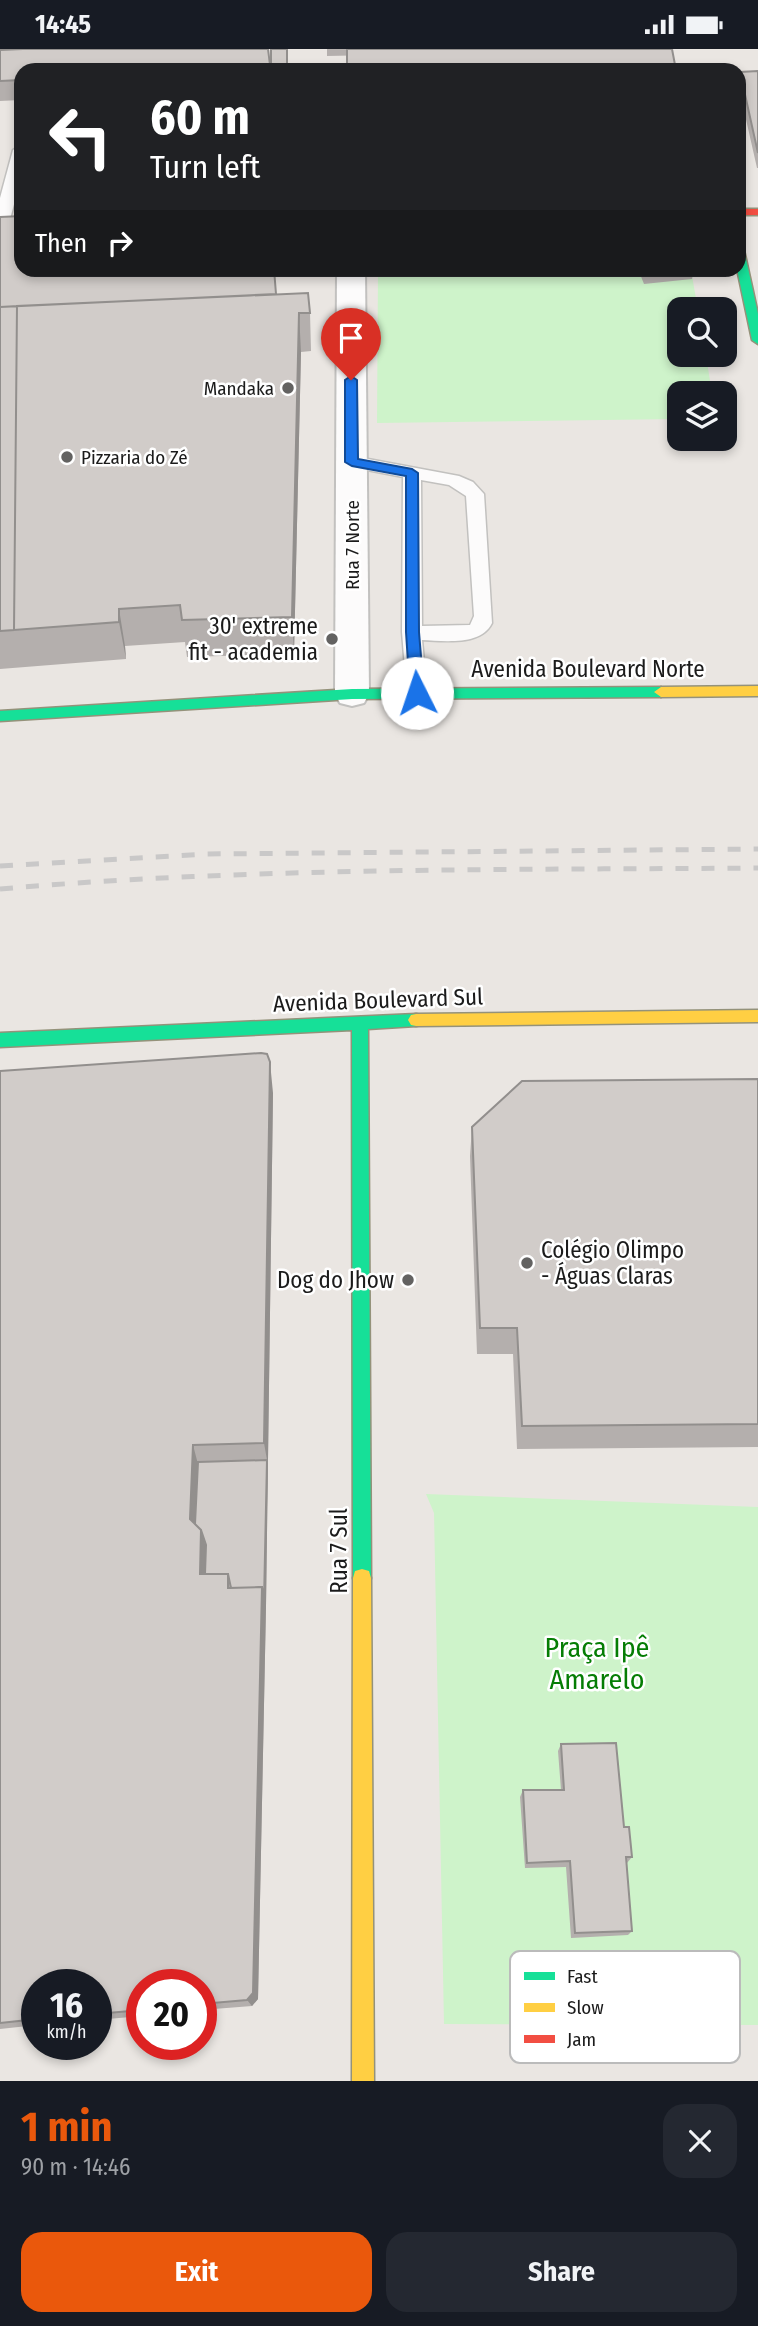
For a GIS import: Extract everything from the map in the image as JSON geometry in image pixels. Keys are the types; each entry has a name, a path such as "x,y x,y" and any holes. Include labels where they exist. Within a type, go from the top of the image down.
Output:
{"street":[{"name":"Rua 7 Norte","path":"351,277 352,694"},
{"path":"744,277 758,340"},
{"name":"Avenida Boulevard Norte","path":"0,716 352,694 758,691"},
{"name":"Avenida Boulevard Sul","path":"0,1040 360,1021 758,1016"},
{"name":"Rua 7 Sul","path":"360,1021 363,2081"}],"lane":[{"path":"0,223 14,189"},
{"path":"352,462 453,481 467,486 475,494 484,616 478,630 464,633 412,632"},
{"path":"412,473 412,632 417,693"}],"green space":[{"path":"378,277 692,277 696,297 667,297 667,367 708,367 710,381 667,381 667,419 377,423"},
{"name":"Praça Ipê Amarelo","path":"426,1494 758,1507 758,2025 740,2025 740,1951 510,1951 510,2024 444,2024 434,1513"}],"building":[{"path":"268,49 270,63 14,63 14,80 0,81 0,50"},
{"path":"271,49 287,49 287,63 271,63"},
{"path":"347,49 672,49 675,63 347,63"},
{"path":"758,71 758,153 746,99 746,72"},
{"path":"14,216 14,277 275,277 276,294 0,307 0,217"},
{"path":"308,293 310,313 299,313 292,617 182,620 180,605 119,609 119,622 14,630 17,306"},
{"path":"17,306 14,630 0,631 0,307"},
{"path":"261,1053 267,1054 270,1062 264,1443 193,1445 190,1519 201,1530 200,1574 228,1574 228,1588 262,1587 253,1993 247,2000 217,2003 217,1969 126,1969 126,2011 112,2013 112,1969 21,1969 21,2021 0,2023 0,1071"},
{"path":"758,1079 758,1424 522,1426 517,1328 480,1328 472,1127 522,1081"},
{"path":"267,1460 264,1601 262,1587 231,1588 228,1574 205,1574 206,1545 201,1530 195,1524 198,1462"},
{"path":"616,1743 624,1827 629,1827 632,1857 626,1857 632,1931 575,1933 570,1861 527,1863 523,1790 564,1790 561,1744"}],"railway":[{"path":"0,866 206,854 758,849"},
{"path":"0,889 284,873 758,868"}],"traffic: fast":[{"path":"744,277 758,340"},
{"path":"0,716 352,694 661,692"},
{"path":"0,1040 416,1020"},
{"path":"360,1021 362,1578"}],"traffic: slow":[{"path":"661,692 758,691"},
{"path":"416,1020 758,1016"},
{"path":"362,1578 363,2081"}],"traffic: jam":[{"path":"746,212 758,212"}],"place":[{"name":"Mandaka","path":"288,388"},
{"name":"Pizzaria do Zé","path":"67,457"},
{"name":"30' extreme fit - academia","path":"332,639"},
{"name":"Colégio Olimpo - Águas Claras","path":"527,1263"},
{"name":"Dog do Jhow","path":"408,1280"}],"route":[{"path":"351,380 352,462 412,473 412,632 417,693"}]}
